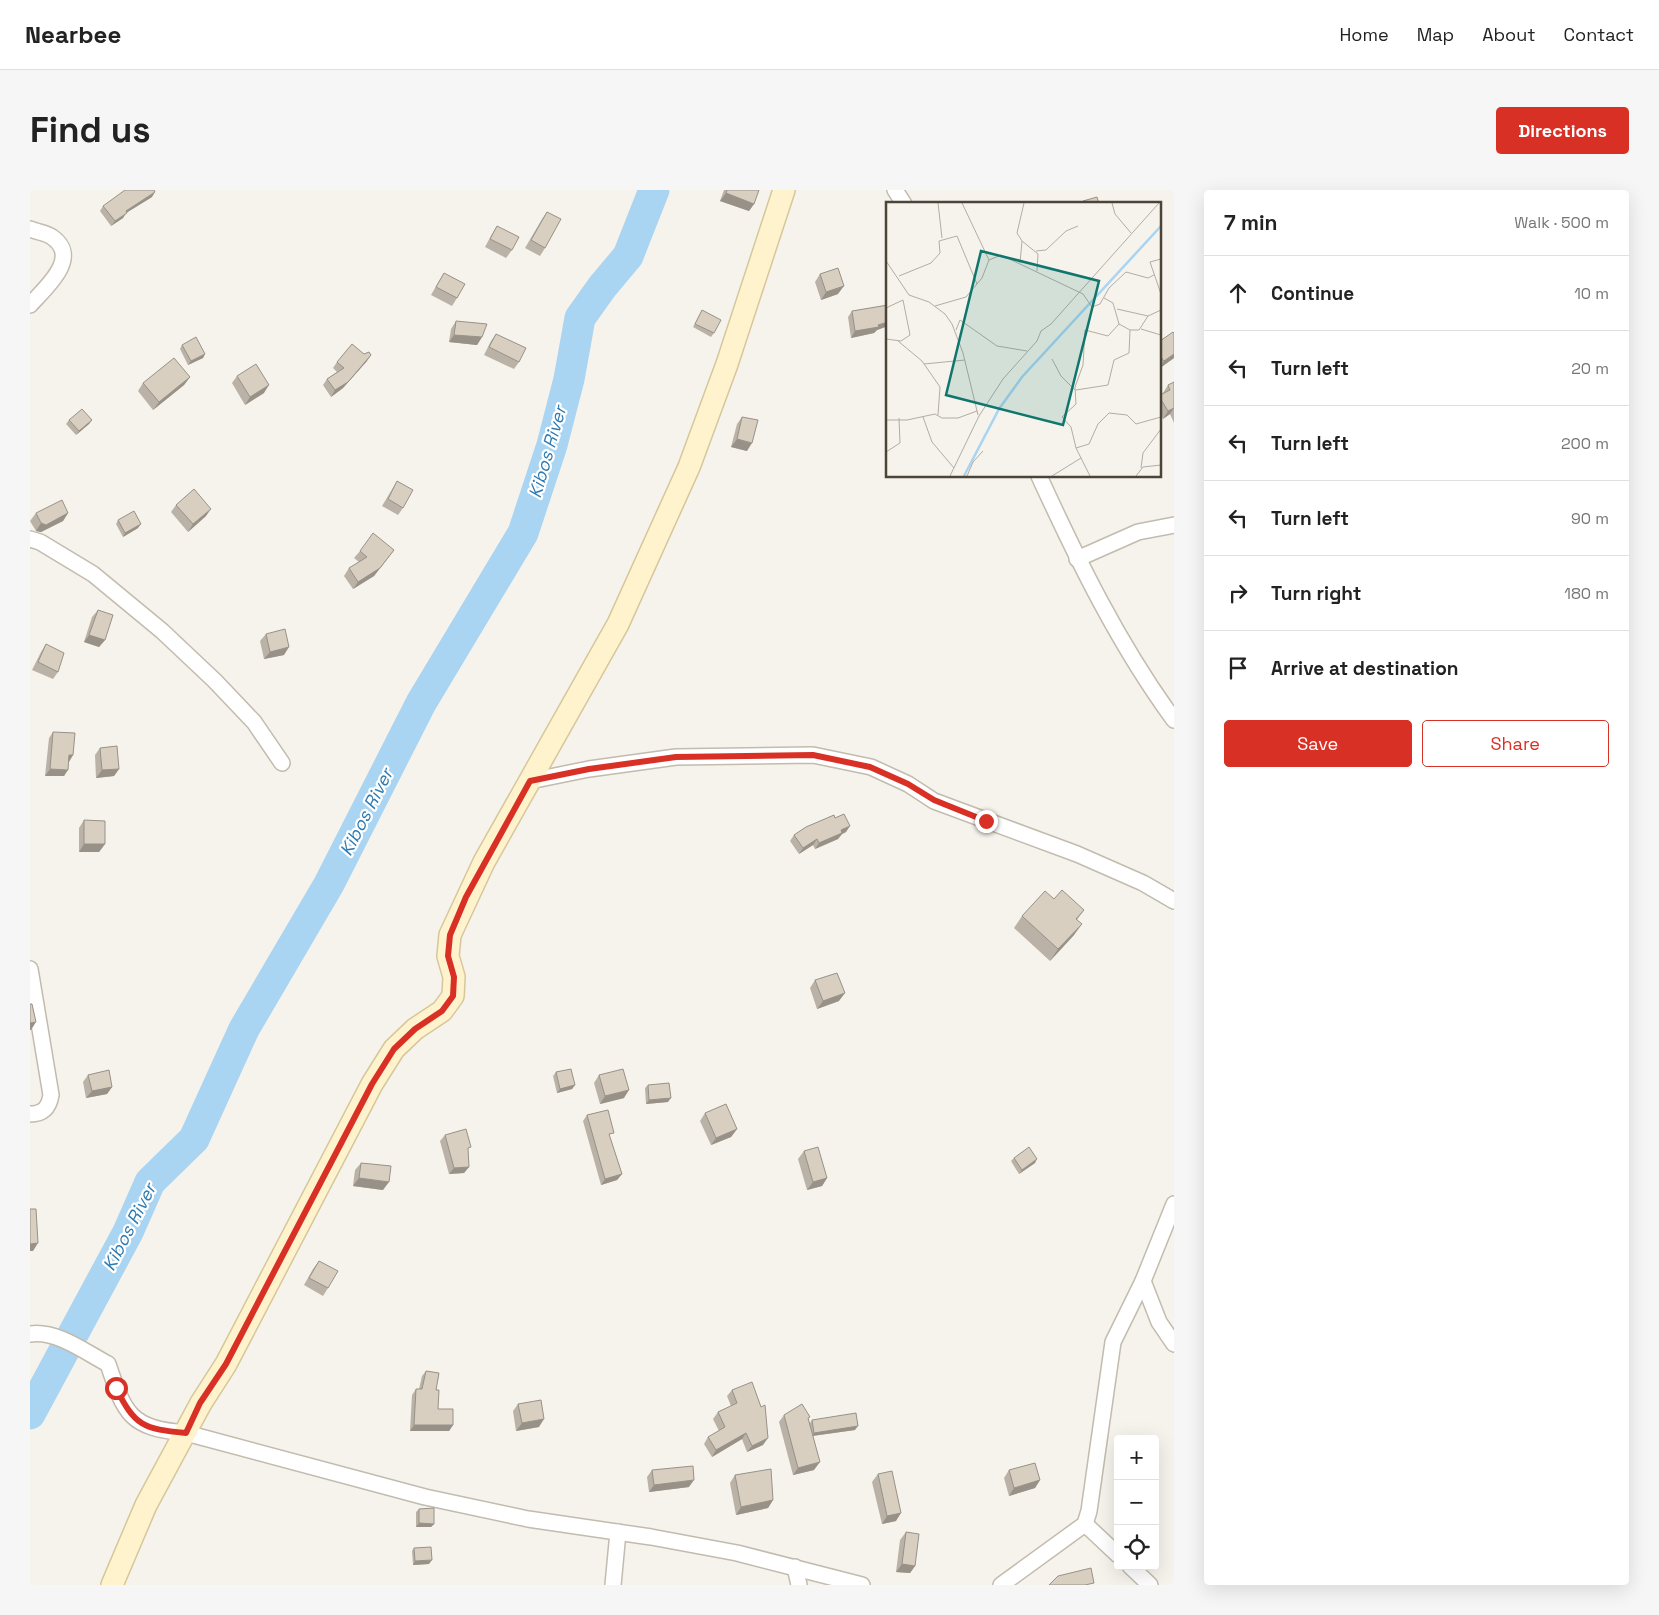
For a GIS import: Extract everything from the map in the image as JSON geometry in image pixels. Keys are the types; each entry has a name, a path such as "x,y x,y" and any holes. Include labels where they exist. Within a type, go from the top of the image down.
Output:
{"main road":[{"path":"112,1585 146,1505 186,1433 200,1403 226,1364 372,1084 394,1049 415,1029 442,1011 453,996 454,977 448,956 450,935 466,897 618,624 689,466 726,364 784,190"}],"street":[{"path":"895,190 903,202"},
{"path":"30,229 52,237 60,246 63,262 58,274 30,306"},
{"path":"1040,478 1077,559 1153,691 1174,720"},
{"path":"1077,559 1138,532 1174,525"},
{"path":"30,539 40,542 92,574 162,631 215,681 254,722 282,763"},
{"path":"530,781 589,769 676,757 813,755 870,767 908,784 934,800 1077,854 1143,883 1174,901"},
{"path":"30,969 51,1095 50,1105 44,1110 30,1114"},
{"path":"1001,1585 1085,1524 1089,1510 1113,1342 1143,1281 1174,1204"},
{"path":"1143,1281 1159,1322 1174,1344"},
{"path":"30,1334 39,1332 56,1337 108,1364 116,1388 134,1419 150,1427 186,1433 425,1497 528,1519 618,1532 737,1553 862,1585"},
{"path":"1085,1524 1114,1551"},
{"path":"613,1585 618,1532"},
{"path":"795,1567 799,1585"},
{"path":"1134,1570 1150,1585"}],"building":[{"path":"125,190 154,190 155,192 126,211 127,213 115,221 103,206"},
{"path":"727,190 759,190 754,204 726,193"},
{"path":"1097,197 1098,202 1083,202"},
{"path":"547,212 561,219 545,248 531,240"},
{"path":"497,226 519,237 512,250 490,239"},
{"path":"838,268 844,286 826,292 820,274"},
{"path":"444,273 465,284 457,298 436,287"},
{"path":"886,305 886,323 878,325 879,327 855,331 852,311"},
{"path":"702,310 721,320 714,333 695,324"},
{"path":"456,321 487,324 482,337 454,335"},
{"path":"1174,333 1174,354 1164,361 1162,358 1162,340"},
{"path":"496,334 526,348 519,362 489,347"},
{"path":"196,337 205,354 191,361 182,345"},
{"path":"352,344 364,354 369,352 371,355 348,382 335,390 327,379 344,368 337,362"},
{"path":"174,358 190,377 159,402 143,383"},
{"path":"256,364 269,385 250,397 237,376"},
{"path":"1174,382 1174,408 1168,411 1162,401 1162,394 1170,390 1168,385"},
{"path":"82,409 92,420 79,431 69,420"},
{"path":"742,417 758,420 752,443 737,439"},
{"path":"397,481 413,490 403,508 388,499"},
{"path":"194,489 211,509 193,524 176,505"},
{"path":"62,500 68,513 46,525 41,523 36,513"},
{"path":"134,511 141,524 125,533 118,520"},
{"path":"373,533 394,550 380,568 358,582 349,568 367,557 360,551"},
{"path":"98,610 113,615 105,640 89,635"},
{"path":"285,629 289,647 270,652 266,634"},
{"path":"46,644 64,653 58,672 38,662"},
{"path":"53,732 75,733 73,755 69,755 68,770 50,769"},
{"path":"117,746 119,769 102,770 100,748"},
{"path":"844,814 850,826 841,830 842,833 819,843 817,839 803,848 794,835 806,827 834,815 835,818"},
{"path":"84,820 105,821 105,844 84,844"},
{"path":"1062,890 1084,910 1076,919 1082,924 1058,949 1022,916 1045,891 1054,899"},
{"path":"837,973 845,993 823,1001 815,980"},
{"path":"30,1004 32,1004 36,1022 30,1023"},
{"path":"571,1069 575,1085 560,1089 556,1072"},
{"path":"623,1069 629,1090 605,1096 599,1075"},
{"path":"109,1070 112,1087 92,1091 88,1075"},
{"path":"669,1083 671,1098 649,1100 648,1085"},
{"path":"726,1104 737,1129 716,1138 705,1113"},
{"path":"608,1110 614,1133 609,1134 622,1174 605,1179 587,1115"},
{"path":"466,1129 471,1147 468,1148 469,1167 454,1168 445,1135"},
{"path":"818,1147 827,1178 813,1182 804,1151"},
{"path":"1029,1147 1037,1159 1022,1170 1014,1158"},
{"path":"361,1163 391,1166 389,1182 359,1178"},
{"path":"30,1209 36,1209 38,1243 30,1244"},
{"path":"319,1261 338,1271 328,1288 309,1278"},
{"path":"426,1371 439,1373 436,1390 439,1390 438,1409 453,1409 453,1425 414,1425 416,1389 422,1389"},
{"path":"752,1382 761,1407 765,1405 768,1438 752,1446 746,1433 716,1450 708,1437 725,1427 718,1412 737,1403 732,1390"},
{"path":"541,1400 544,1419 522,1423 518,1404"},
{"path":"802,1404 810,1417 808,1418 820,1462 798,1468 784,1415"},
{"path":"856,1413 858,1426 814,1433 812,1420"},
{"path":"1035,1463 1040,1480 1014,1488 1009,1470"},
{"path":"693,1466 694,1480 654,1485 652,1470"},
{"path":"771,1469 773,1500 741,1507 735,1475"},
{"path":"892,1471 901,1513 887,1516 878,1474"},
{"path":"434,1508 434,1524 419,1523 419,1509"},
{"path":"906,1532 919,1534 915,1566 902,1564"},
{"path":"431,1547 432,1560 415,1561 414,1548"},
{"path":"1091,1568 1094,1583 1085,1585 1049,1585 1058,1576"}],"waterway":[{"name":"Kibos River","path":"30,1414 128,1232 150,1182 194,1139 244,1029 329,884 421,703 523,533 552,445 569,379 580,318 602,287 628,256 654,190"}],"route":[{"path":"116,1388 134,1419 150,1427 186,1433 200,1403 226,1364 372,1084 394,1049 415,1029 442,1011 453,996 454,977 448,956 450,935 466,897 530,781 589,769 676,757 813,755 870,767 908,784 934,800 986,821"}]}
